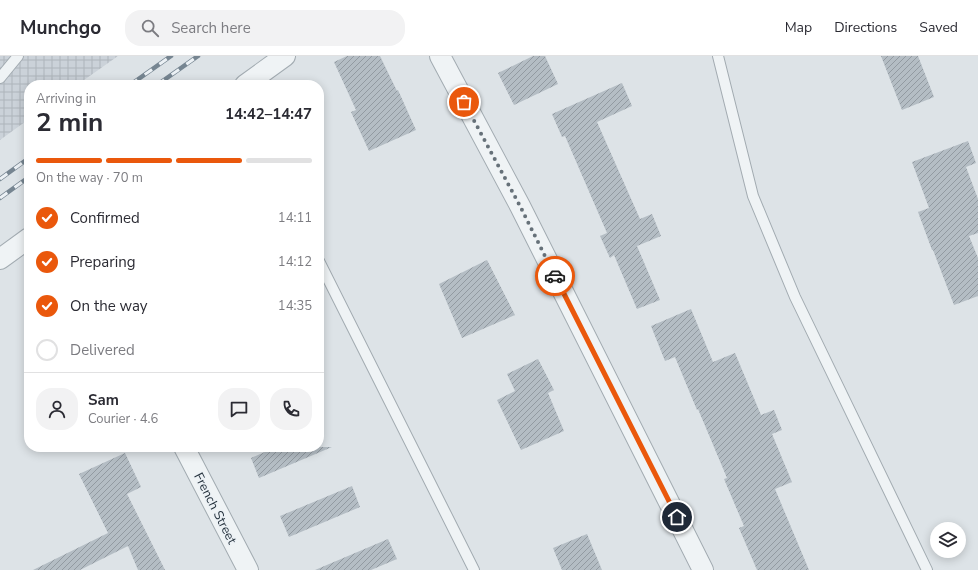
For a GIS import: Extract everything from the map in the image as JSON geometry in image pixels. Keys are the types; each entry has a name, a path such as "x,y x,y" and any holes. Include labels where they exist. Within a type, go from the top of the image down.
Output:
{"street":[{"path":"252,80 285,56"},
{"path":"440,56 520,206 703,570"},
{"path":"0,259 24,242"},
{"name":"French Street","path":"187,452 248,570"}],"lane":[{"path":"0,78 18,56"},
{"path":"718,56 753,196 795,297 927,570"},
{"path":"324,271 474,570"}],"shaded area":[{"path":"0,56 118,56 84,80 24,80 24,123 0,140"}],"building":[{"path":"347,56 380,56 397,91 398,90 416,130 369,151 351,112 356,110 334,62"},
{"path":"533,56 545,56 558,84 514,105 498,73"},
{"path":"881,56 918,56 934,97 902,110"},
{"path":"622,83 632,106 597,122 640,219 652,214 661,236 637,246 660,300 637,309 614,255 610,258 600,236 607,233 565,136 562,137 552,114"},
{"path":"968,141 976,163 966,167 978,199 978,233 969,236 978,258 978,296 954,305 918,212 929,208 912,162"},
{"path":"487,260 515,315 462,338 439,284"},
{"path":"691,309 713,362 735,353 761,415 774,410 782,430 772,434 792,482 775,489 809,570 757,570 739,528 744,526 724,479 727,478 698,409 697,410 675,357 665,361 651,326"},
{"path":"538,359 554,390 548,393 564,431 521,450 497,400 515,391 507,374"},
{"path":"324,447 332,447 324,450"},
{"path":"265,452 320,452 259,478 251,458"},
{"path":"125,453 141,487 127,494 165,570 138,570 128,546 80,570 33,570 108,533 79,474"},
{"path":"352,486 360,507 289,537 280,516"},
{"path":"587,534 602,570 562,570 553,548"},
{"path":"388,539 397,559 371,570 315,570"}],"railway":[{"path":"137,80 171,56"},
{"path":"164,80 198,56"},
{"path":"0,179 24,162"},
{"path":"0,198 24,181"}],"way so far":[{"path":"464,102 520,206 555,276"}],"route":[{"path":"555,276 677,517"}]}
